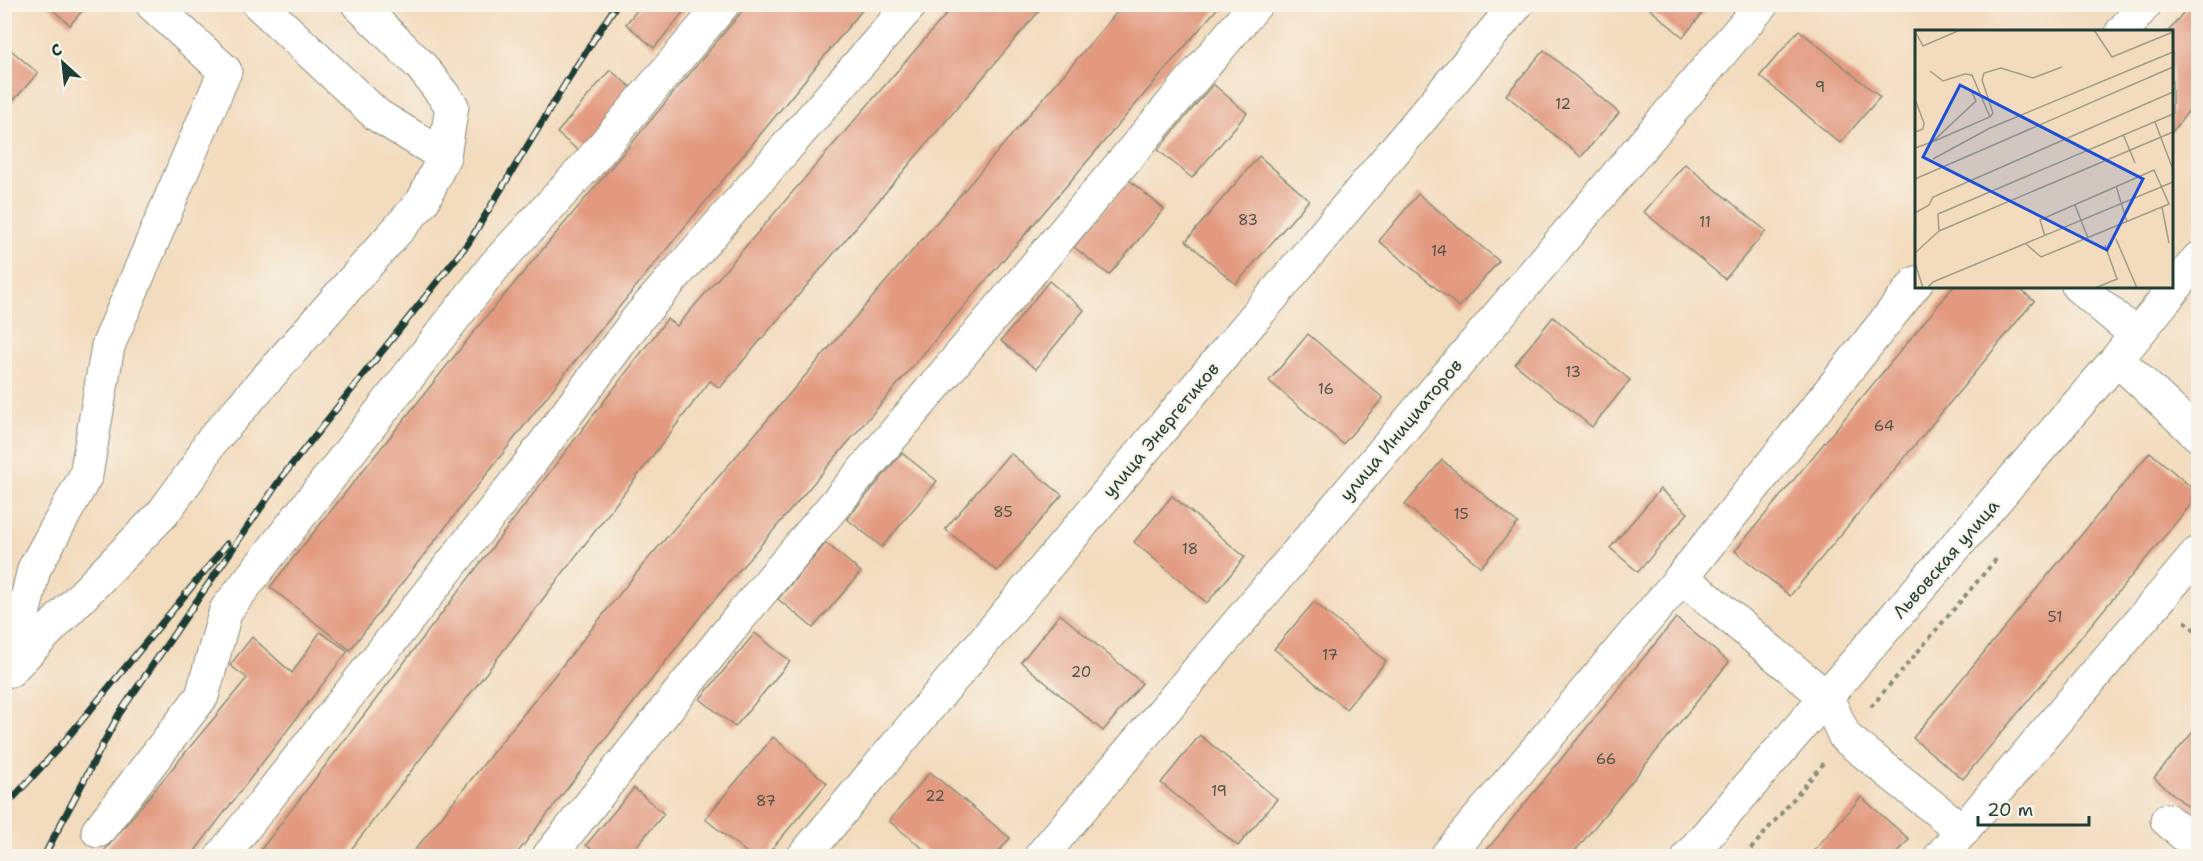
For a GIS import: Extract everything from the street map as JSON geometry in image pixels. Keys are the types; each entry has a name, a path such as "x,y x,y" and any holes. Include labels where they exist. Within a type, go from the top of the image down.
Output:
{"street":[{"path":"8,673 34,568 86,475 108,346 225,71 152,4"},
{"path":"259,4 377,116 444,156"},
{"path":"8,673 163,513 198,465 209,444 423,201 444,156 452,106 422,66 358,4"},
{"path":"98,831 202,696 226,610 496,264 589,163 723,4"},
{"path":"222,856 519,478 639,317 911,4"},
{"path":"549,856 740,617 1256,4"},
{"name":"улица Энергетиков","path":"804,856 1517,4"},
{"name":"улица Инициаторов","path":"1041,856 1761,4"},
{"path":"2124,30 2145,4"},
{"name":"Львовская улица","path":"1689,856 2127,347 2199,259"},
{"path":"1447,856 1682,577 1915,286"},
{"path":"2080,288 2199,435"},
{"path":"1941,856 2199,553"},
{"path":"1682,577 1827,698 1845,737 1963,831"},
{"path":"2167,820 2199,847"}],"path":[{"path":"1745,856 1998,556"}],"building":[{"path":"46,4 88,4 70,25"},
{"path":"642,4 690,4 654,48 626,24"},
{"path":"748,4 867,4 562,377 350,650 270,587 481,323"},
{"path":"955,4 1045,4 720,388 710,381 346,856 256,856 667,319 677,326"},
{"path":"1124,4 1221,4 703,613 515,856 410,856 642,566"},
{"path":"1644,4 1710,4 1683,37"},
{"path":"2190,4 2198,4 2198,99 2173,131 2173,30 2170,30"},
{"path":"1799,30 1880,97 1840,143 1760,76"},
{"path":"4,44 38,73 4,111"},
{"path":"1544,50 1619,113 1581,157 1506,95"},
{"path":"610,70 632,88 579,151 557,133"},
{"path":"1213,84 1247,113 1192,178 1158,150"},
{"path":"1259,156 1309,200 1236,284 1186,241"},
{"path":"1685,164 1766,231 1725,279 1644,212"},
{"path":"1129,180 1164,209 1109,275 1074,247"},
{"path":"1418,194 1499,261 1459,307 1379,241"},
{"path":"1049,281 1084,310 1036,369 1001,341"},
{"path":"1952,288 2018,288 2034,301 1790,596 1735,551"},
{"path":"1553,317 1630,380 1592,427 1515,364"},
{"path":"1308,334 1383,398 1343,444 1269,381"},
{"path":"2150,452 2198,493 2198,496 1963,779 1913,738"},
{"path":"902,453 937,481 882,547 847,519"},
{"path":"1010,453 1062,495 997,571 945,529"},
{"path":"1442,460 1518,523 1481,567 1405,505"},
{"path":"1660,489 1688,513 1638,572 1610,548"},
{"path":"1172,496 1245,557 1207,603 1134,542"},
{"path":"826,543 861,572 813,628 778,599"},
{"path":"1314,602 1386,661 1346,709 1274,649"},
{"path":"1060,614 1142,683 1103,731 1021,662"},
{"path":"1676,618 1729,662 1571,856 1482,856"},
{"path":"320,632 348,651 191,856 100,856 247,678 230,665 252,637 292,673"},
{"path":"755,633 790,661 735,727 700,699"},
{"path":"2198,726 2198,815 2154,778"},
{"path":"1200,735 1277,799 1238,846 1161,783"},
{"path":"773,737 827,783 766,856 751,856 705,819"},
{"path":"930,772 1010,838 995,856 932,856 889,821"},
{"path":"634,788 664,814 628,856 600,856 586,845"},
{"path":"1861,797 1909,839 1895,856 1809,856"}],"railway":[{"path":"44,856 119,714 282,477 469,242 570,76 617,4"},
{"path":"4,808 63,743 227,544"}]}
